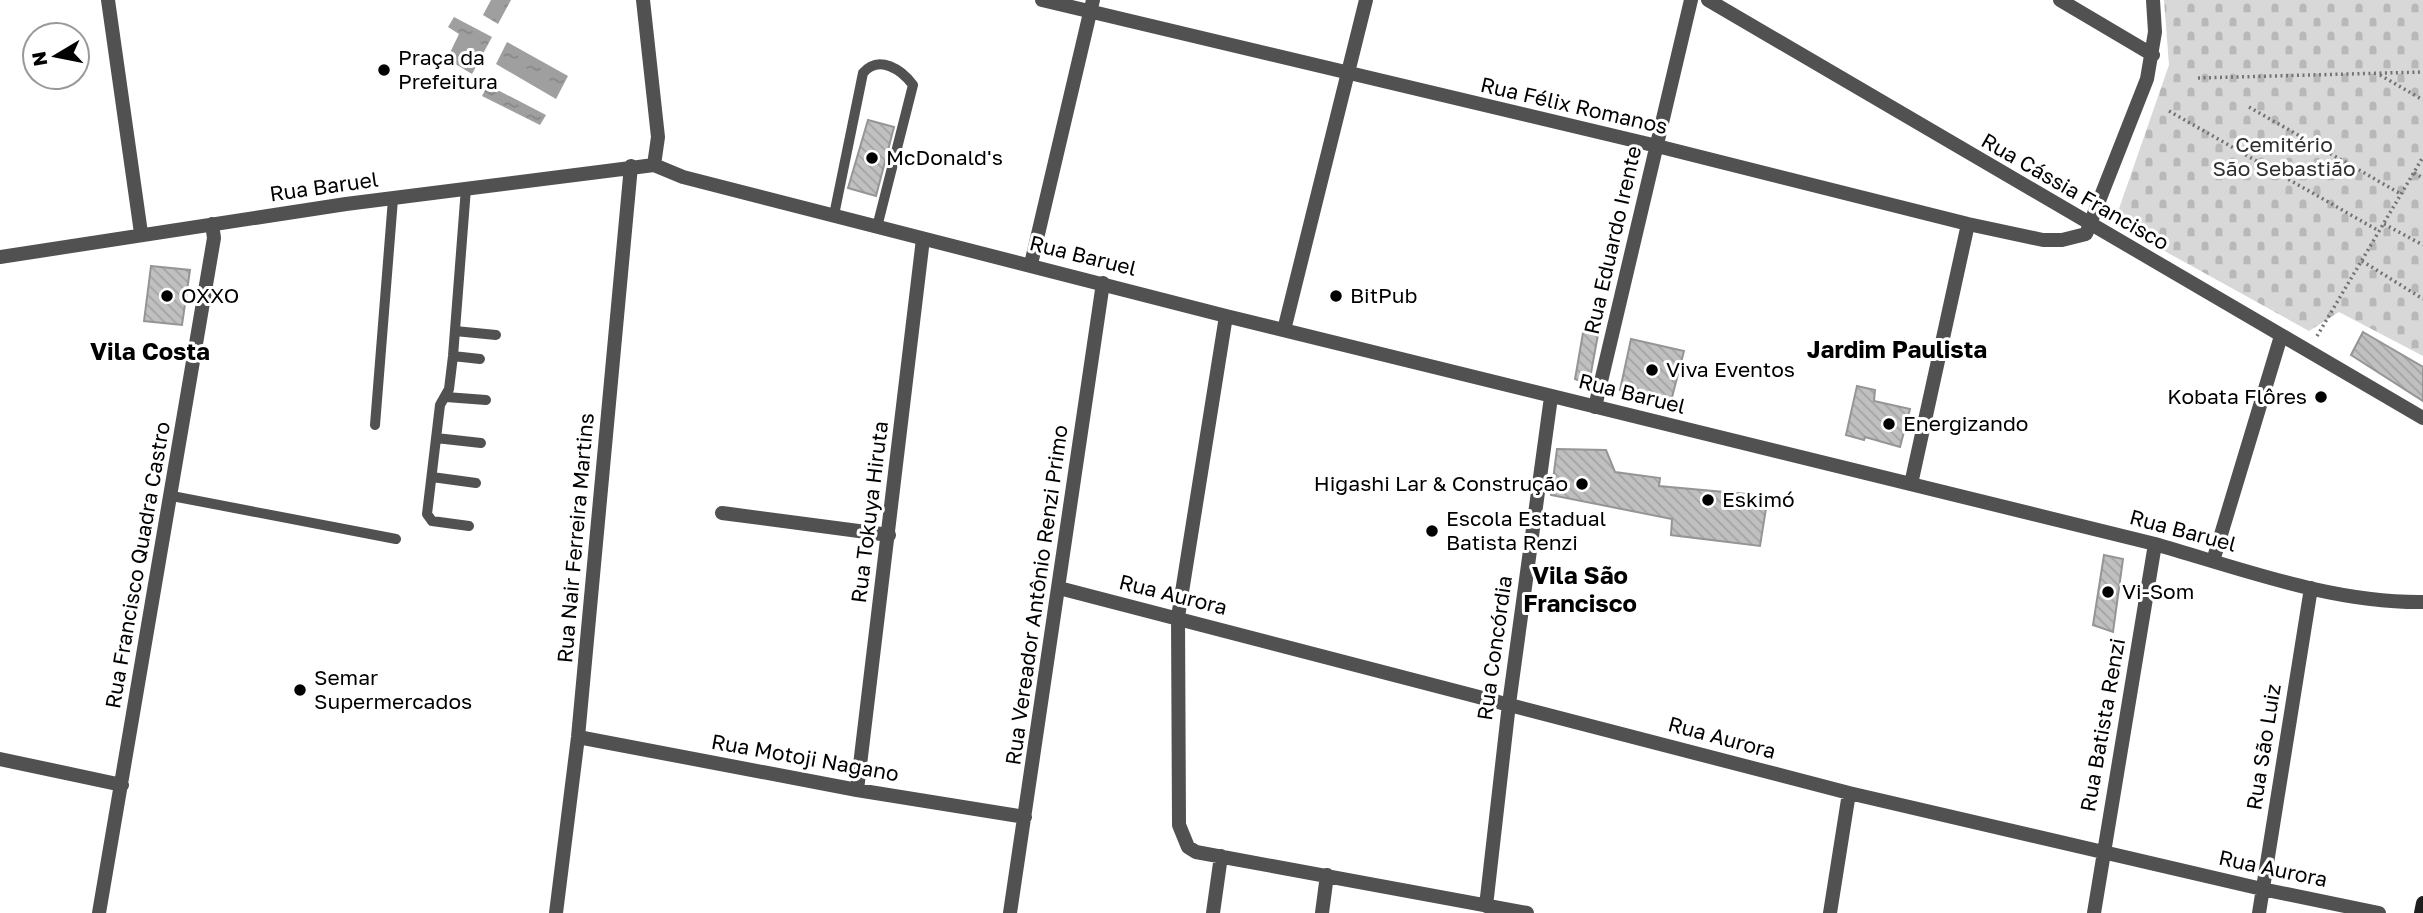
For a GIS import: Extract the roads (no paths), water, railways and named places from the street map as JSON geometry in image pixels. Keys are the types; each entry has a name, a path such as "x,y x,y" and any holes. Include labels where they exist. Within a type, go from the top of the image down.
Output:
{"main road":[{"path":"2421,913 2423,903"}],"street":[{"path":"108,0 141,233"},
{"path":"643,0 658,137 654,165"},
{"name":"Rua Félix Romanos","path":"1042,0 1091,6 1350,76 1657,146 1968,224 2043,240 2062,240 2086,234 2090,225"},
{"path":"1284,330 1350,76 1366,0"},
{"name":"Rua Eduardo Irente","path":"1595,407 1691,0"},
{"name":"Rua Cássia Francisco","path":"1708,0 2423,418"},
{"path":"2060,0 2153,55"},
{"path":"2090,225 2147,79 2153,55 2153,0"},
{"path":"1031,264 1091,6"},
{"name":"Rua Baruel","path":"0,257 141,233 654,165 683,177 923,239 1031,264 1551,397 2155,544 2311,588 2397,602 2423,602"},
{"name":"Rua Nair Ferreira Martins","path":"556,913 578,737 631,166"},
{"name":"Rua Francisco Quadra Castro","path":"99,913 172,496 214,238 212,224"},
{"path":"1911,484 1968,224"},
{"name":"Rua Tokuya Hiruta","path":"857,790 923,239"},
{"name":"Rua Vereador Antônio Renzi Primo","path":"1010,913 1103,283"},
{"path":"1226,316 1178,617 1179,825 1188,847 1476,907 1527,913"},
{"path":"2213,561 2281,336"},
{"name":"Rua Concórdia","path":"1476,907 1509,704 1551,397"},
{"path":"722,513 889,535"},
{"name":"Rua Batista Renzi","path":"2094,913 2155,544"},
{"name":"Rua Aurora","path":"1059,588 1849,793 2102,853 2379,913"},
{"name":"Rua São Luiz","path":"2259,913 2311,588"},
{"name":"Rua Motoji Nagano","path":"578,737 857,790 1026,817"},
{"path":"0,759 122,785"},
{"path":"1830,913 1849,793"},
{"path":"1213,913 1221,856"},
{"path":"1322,913 1327,875"}],"lane":[{"path":"834,215 863,73 869,66 886,65 905,74 913,86 877,227"},
{"path":"466,188 453,356 446,397 440,405 428,518 470,526"},
{"path":"375,425 393,199"},
{"path":"455,331 496,335"},
{"path":"453,356 480,359"},
{"path":"446,397 486,400"},
{"path":"436,438 481,443"},
{"path":"432,477 476,483"},
{"path":"172,496 396,539"}],"water":[{"path":"491,0 511,0 498,24 483,15"},
{"path":"454,17 492,37 472,74 447,59 459,34 448,27"},
{"path":"507,42 568,76 556,99 496,64"},
{"path":"488,85 546,115 540,125 482,96"}],"place":[{"name":"Praça da Prefeitura","path":"384,70"},
{"name":"McDonald's","path":"872,158"},
{"name":"OXXO","path":"167,296"},
{"name":"BitPub","path":"1336,296"},
{"name":"Viva Eventos","path":"1652,370"},
{"name":"Kobata Flôres","path":"2321,397"},
{"name":"Energizando","path":"1889,424"},
{"name":"Higashi Lar & Construção","path":"1582,484"},
{"name":"Eskimó","path":"1708,500"},
{"name":"Escola Estadual Batista Renzi","path":"1432,531"},
{"name":"Vi-Som","path":"2108,592"},
{"name":"Semar Supermercados","path":"300,690"}],"district":[{"name":"Jardim Paulista","path":"1897,350"},
{"name":"Vila Costa","path":"150,352"},
{"name":"Vila São Francisco","path":"1580,590"}],"park label":[{"name":"Cemitério São Sebastião","path":"2284,157"}]}
